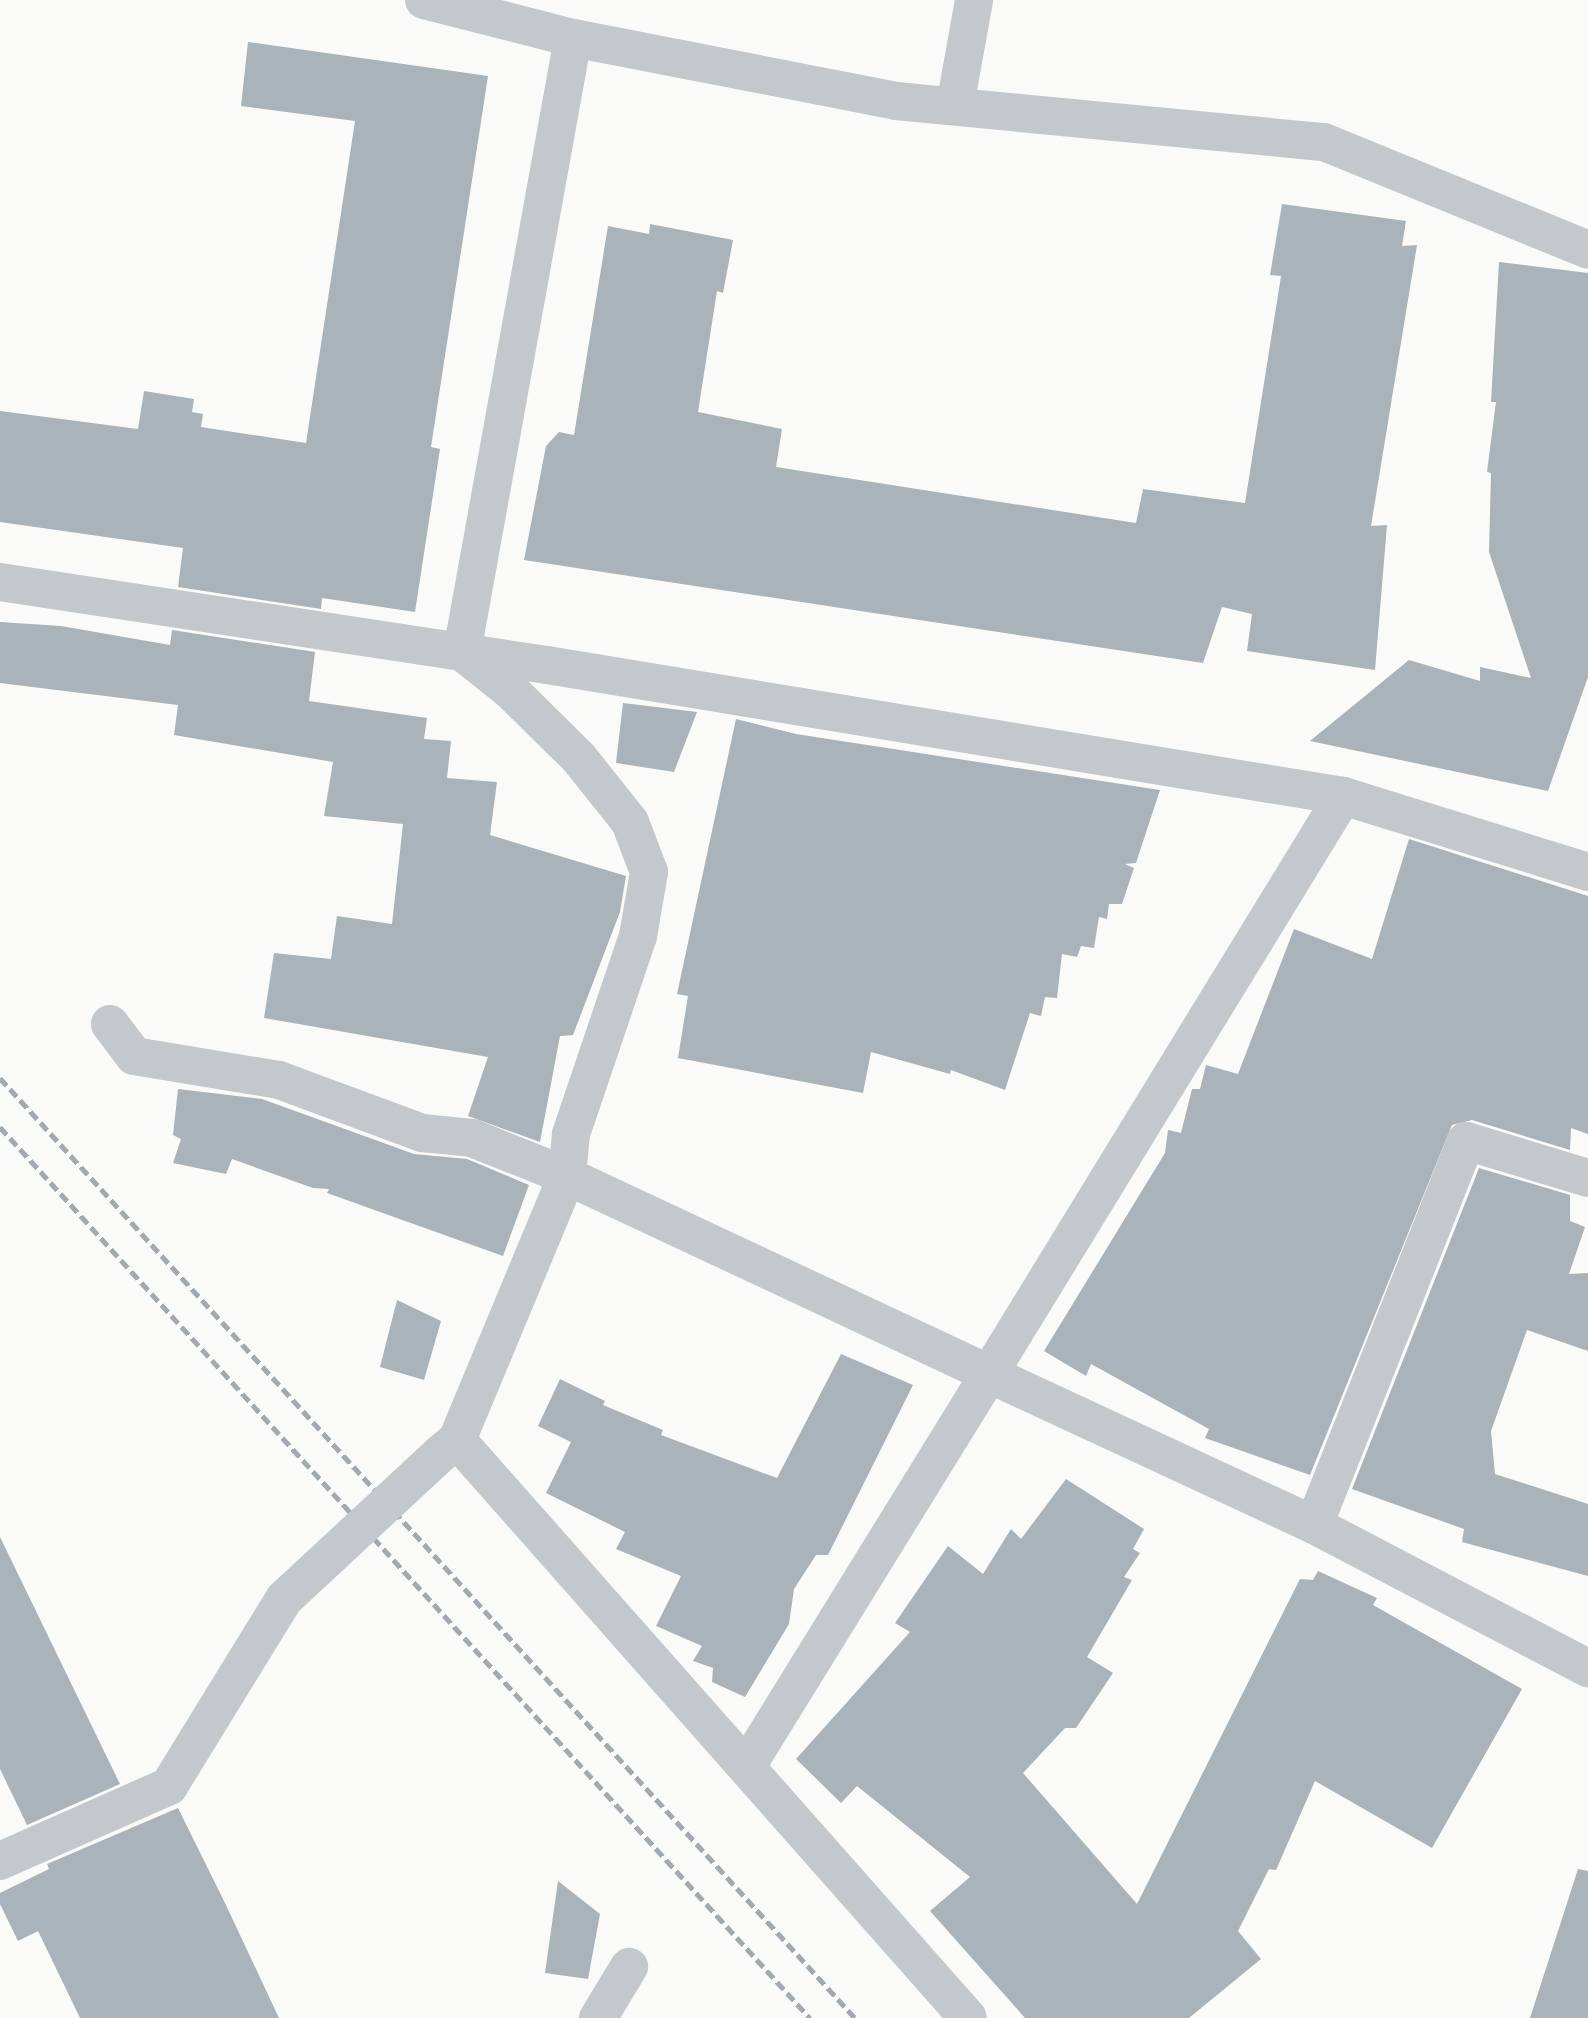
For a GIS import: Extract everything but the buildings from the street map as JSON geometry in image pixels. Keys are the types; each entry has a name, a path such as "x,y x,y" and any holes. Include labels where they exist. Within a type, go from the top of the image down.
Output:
{"street":[{"path":"424,0 573,38 896,100 1324,142 1588,250"},
{"path":"955,106 974,0"},
{"path":"462,652 573,38"},
{"path":"0,582 462,652 1343,796 1588,872"},
{"path":"0,1861 169,1786 284,1600 449,1446 567,1176 571,1134 638,936 649,872 630,822 579,758 510,690 462,652"},
{"path":"747,1766 1343,796"},
{"path":"110,1024 134,1056 279,1080 422,1133 472,1138 567,1176 1314,1525 1588,1668"},
{"path":"1314,1525 1466,1141 1588,1178"},
{"path":"449,1446 747,1766 968,2018"},
{"path":"598,2018 629,1967"}],"railway":[{"path":"0,1078 855,2018"},
{"path":"0,1127 810,2018"}]}
